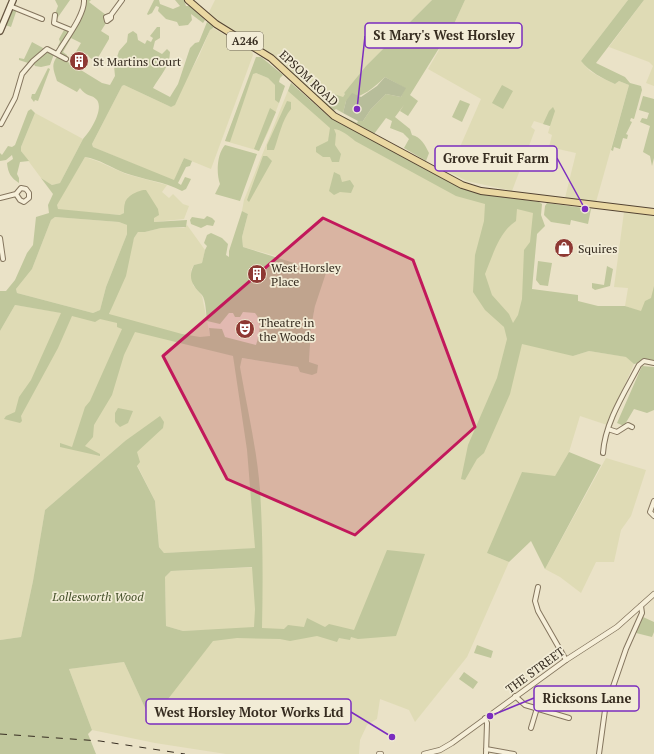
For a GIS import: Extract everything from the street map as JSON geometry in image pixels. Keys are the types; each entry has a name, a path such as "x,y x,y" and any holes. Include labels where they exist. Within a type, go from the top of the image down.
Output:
{"main road":[{"path":"0,31 2,18 14,0"},
{"name":"EPSOM ROAD","path":"188,0 216,24 264,53 334,116 462,185 481,191 654,212"}],"street":[{"path":"57,54 80,17 84,6 84,0"},
{"path":"111,15 122,0"},
{"path":"10,6 42,19"},
{"path":"55,15 54,23 71,30"},
{"path":"1,124 15,98 19,80 26,68 47,49 66,59"},
{"path":"0,198 16,194"},
{"path":"0,238 3,259"},
{"path":"603,453 604,442 608,430 639,365 644,361 654,363"},
{"path":"608,430 617,432 628,425 632,427"},
{"path":"654,501 650,512 654,516"},
{"path":"538,587 536,601 538,611 566,660"},
{"name":"THE STREET","path":"424,754 446,747 566,660 617,627 654,594"},
{"path":"599,754 605,710 626,649 642,613 641,606"},
{"path":"515,696 522,703 569,718"},
{"path":"530,728 537,708"},
{"path":"485,718 487,723 486,754"},
{"path":"486,749 514,754"}],"highlighted area":[{"path":"323,218 413,260 475,427 355,535 227,479 163,356"}],"shaded area":[{"path":"215,0 432,0 366,66 344,93 345,94 343,97 327,103 310,91 273,55 220,23 208,14"},
{"path":"465,0 628,0 581,61 590,71 600,77 615,84 619,81 629,85 596,202 565,198 576,153 549,147 552,135 548,133 550,126 534,121 531,127 535,130 512,191 467,181 449,172 481,99 428,69 454,24"},
{"path":"644,0 654,0 654,86 646,83 653,66 649,62 609,47"},
{"path":"213,28 252,51 253,55 211,169 184,158 174,181 93,147 92,144 122,86 124,85 171,107 199,56 210,30"},
{"path":"251,73 256,73 268,78 275,85 279,103 259,151 225,141"},
{"path":"291,83 329,117 462,188 480,194 539,202 531,289 573,356 589,351 627,357 634,364 607,425 580,416 569,452 555,476 487,553 509,562 467,657 415,722 409,710 380,699 377,719 367,725 360,740 359,754 226,754 155,743 92,730 69,669 124,662 151,721 213,630 183,631 166,626 165,577 171,571 262,567 262,548 164,553 159,547 155,501 125,441 45,510 33,581 21,637 0,640 0,331 15,305 100,319 109,315 134,238 138,232 161,228 184,228 187,225 205,250 202,263 194,265 191,270 193,285 202,296 210,336 208,349 241,358 299,367 309,362 311,328 315,306 276,256 243,247 242,237 248,214 242,211 244,200"},
{"path":"35,113 83,139 60,183 52,185 41,178 21,151 21,147"},
{"path":"85,157 126,174 167,185 162,192 169,198 173,194 183,204 189,206 184,219 154,222 154,218 125,202 124,213 121,215 58,210 56,205"},
{"path":"624,212 654,216 654,312 639,311 625,306 628,288 614,287"},
{"path":"55,217 119,222 127,225 127,234 106,287 100,310 93,313 17,293 16,289 32,269 51,220"},
{"path":"606,458 646,470 631,516 621,530 614,562 596,562 581,593 560,577 545,569"}],"green space":[{"path":"55,0 70,0 56,20 55,14 58,6"},
{"path":"86,0 91,0 89,2 106,15 104,19 106,23 101,31 109,36 109,39 96,61 90,58 87,54 78,53 74,55 81,43 71,38 63,52 67,55 67,57 60,54 62,49 58,46 60,42 59,39 64,30 71,31 83,16"},
{"path":"154,0 159,0 160,4 173,9 180,6 175,0 184,0 186,6 190,6 205,20 203,23 191,14 192,20 188,25 179,26 177,22 166,19 158,11 159,7 156,6 152,13 148,15 147,14"},
{"path":"432,0 465,0 454,24 410,95 418,101 408,116 400,111 404,105 395,117 410,129 412,135 420,139 424,144 429,153 426,161 404,148 409,139 403,133 390,128 392,121 386,118 374,134 338,116 338,114 357,123 358,121 363,121 371,109 386,94 401,97 405,88 385,77 367,92 346,101 343,113 336,109 332,112 310,91 327,103 334,94 343,97 345,94 344,93 366,66"},
{"path":"628,0 644,0 596,63 625,77 630,83 641,86 642,90 634,119 631,118 630,121 632,122 626,134 628,135 627,139 623,138 620,149 614,147 613,151 611,150 629,85 619,81 615,84 605,79 592,72 581,61"},
{"path":"15,5 18,6 11,27 5,25"},
{"name":"Lollesworth Wood","path":"207,22 213,25 213,28 210,30 175,105 171,107 124,85 122,86 92,144 93,147 174,180 184,158 192,161 190,166 186,167 178,183 181,185 185,177 191,179 186,189 182,191 168,185 120,171 85,157 57,205 58,209 120,215 124,213 126,200 128,198 137,192 146,190 158,209 159,215 154,218 154,222 187,220 186,227 161,228 138,232 134,238 126,276 109,314 182,334 200,337 210,336 209,328 222,329 225,337 256,345 260,324 255,313 243,312 240,317 235,317 233,313 229,313 220,324 207,321 203,297 192,282 191,278 194,265 202,263 207,246 204,243 207,235 211,233 222,238 228,244 226,255 229,257 229,251 242,211 248,214 242,237 243,247 326,273 315,306 311,328 309,362 318,365 317,373 312,375 300,372 298,367 242,358 240,367 259,475 262,524 262,628 284,629 288,625 304,627 307,618 325,627 329,624 354,630 387,550 425,554 396,636 358,639 351,637 350,640 339,638 337,642 317,636 290,641 280,639 237,638 213,641 151,721 124,662 69,669 92,730 88,734 96,754 0,754 0,640 21,637 33,581 45,510 125,441 160,416 164,422 163,428 137,452 140,462 137,466 155,501 159,547 164,553 255,548 247,450 233,356 135,332 124,355 112,395 94,425 93,437 85,446 100,454 100,456 60,447 60,443 72,447 85,407 90,401 122,329 117,327 117,323 100,319 95,322 72,316 58,348 21,416 22,421 20,423 4,419 6,416 15,412 19,397 31,380 61,313 15,305 0,331 0,291 6,291 15,280 27,253 33,245 36,217 49,213 48,205 53,194 41,178 52,185 60,183 83,139 95,121 99,109 97,100 84,93 80,88 77,92 57,81 53,68 54,62 58,56 102,83 110,85 115,76 114,66 119,51 127,42 128,34 133,31 137,34 138,40 145,44 147,40 151,42 153,38 150,36 157,27 160,27 160,38 155,41 153,49 162,54 167,49 170,52 170,57 164,71 153,88 170,97 178,84 190,48 195,43 199,42","holes":["55,217 119,222 127,225 127,234 106,287 100,310 93,313 17,293 16,289 32,269 51,220","252,567 255,609 254,627 183,631 166,626 165,577 171,571"]},
{"path":"32,42 54,54 50,65 41,67 35,66 34,64 37,60 35,58 28,63 19,60 19,58 24,59"},
{"path":"256,57 261,57 283,75 279,82 285,86 279,103 275,100 275,85 268,78 256,73 253,74 230,142 225,141"},
{"path":"48,68 50,69 38,101 35,100 34,102 31,98 32,94 35,94"},
{"path":"385,77 406,88 401,97 386,94 371,109 363,121 358,121 343,113 346,101 352,93 361,97 377,86"},
{"path":"291,83 329,117 462,188 480,194 539,202 542,204 541,215 545,226 537,234 532,289 578,295 578,301 598,306 625,306 641,311 645,301 651,298 654,286 654,363 648,361 634,364 626,357 589,351 573,356 522,344 510,394 484,453 477,459 465,480 461,479 468,445 497,378 507,339 504,327 485,310 473,292 475,255 484,221 485,204 456,196 334,129 336,134 335,145 341,154 339,162 332,162 330,157 323,157 316,152 316,147 328,141 330,128 288,91","holes":["517,209 533,213 530,242 524,250 522,299 518,315 513,323 509,314 492,295 485,274 505,231 516,221"]},
{"path":"502,85 513,91 503,109 492,103"},
{"path":"643,96 654,99 654,158 652,166 650,156 643,152 650,126 640,122 642,118 647,119 649,113 639,110"},
{"path":"460,100 470,104 462,122 452,117"},
{"path":"287,101 291,102 291,109 283,123 274,150 267,150 267,145"},
{"path":"553,107 555,111 550,126 543,124 549,111"},
{"path":"270,108 276,112 259,151 254,149"},
{"path":"31,109 35,113 21,147 21,151 29,161 20,162 17,174 19,183 10,175 8,170 7,163 13,159 12,155 6,160 0,161 0,153 2,155 8,146 12,147 15,145 28,111"},
{"path":"225,145 257,154 240,201 215,194 220,184 218,169 220,153"},
{"path":"553,148 557,149 553,162 549,166 546,164 547,153 551,154"},
{"path":"263,156 267,156 272,161 249,202 247,200"},
{"path":"334,172 340,175 342,182 350,180 354,186 351,193 340,192 334,195 329,191"},
{"path":"547,203 591,209 588,224 571,220 570,225 551,222 544,215 545,206"},
{"path":"207,216 215,221 213,226 207,225 201,228 191,224 190,220 192,217 204,219"},
{"path":"538,261 552,263 548,286 540,285 536,280"},
{"path":"607,266 613,269 610,286 595,290 592,288 592,283 604,285"},
{"path":"642,366 654,367 654,410 647,413 634,409 624,426 617,423"},
{"path":"118,408 133,411 128,423 120,427 115,422 115,413"},
{"path":"569,452 601,465 545,569 531,541 509,562 487,553 522,472 555,476"},
{"path":"643,617 654,622 654,632 652,637 636,633"},
{"path":"477,645 493,651 491,658 474,653"},
{"path":"464,672 478,682 473,689 459,679"}],"railway":[{"path":"0,734 100,741 185,754"}],"place":[{"name":"St Martins Court","path":"79,61"},
{"name":"St Mary's West Horsley","path":"357,109"},
{"name":"Grove Fruit Farm","path":"585,209"},
{"name":"Squires","path":"564,248"},
{"name":"West Horsley Place","path":"257,274"},
{"name":"Theatre in the Woods","path":"245,329"},
{"name":"Ricksons Lane","path":"490,716"},
{"name":"West Horsley Motor Works Ltd","path":"392,737"}]}
